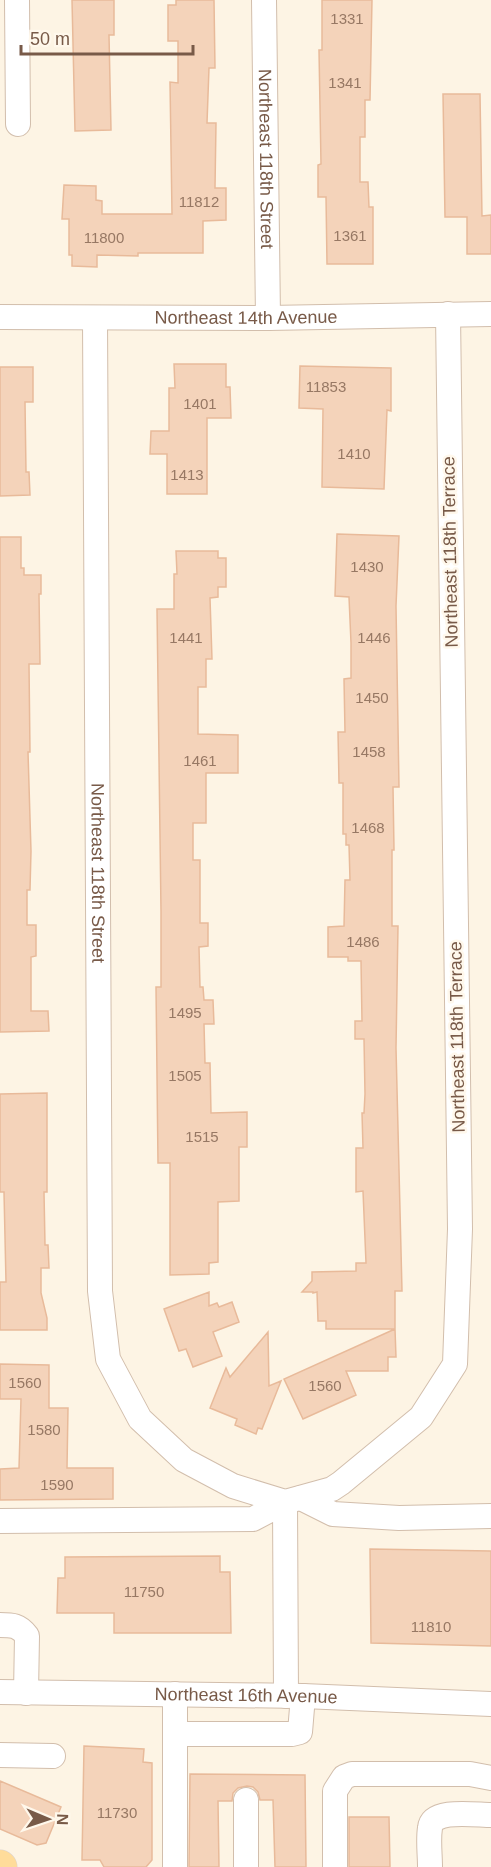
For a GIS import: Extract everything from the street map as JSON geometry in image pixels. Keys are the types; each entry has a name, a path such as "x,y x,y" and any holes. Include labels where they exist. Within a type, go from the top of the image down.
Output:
{"street":[{"path":"17,0 18,124"},
{"name":"Northeast 118th Street","path":"264,0 268,318"},
{"name":"Northeast 118th Terrace","path":"0,1521 253,1519 293,1500 332,1489 421,1416 455,1364 460,1229 448,314"},
{"name":"Northeast 14th Avenue","path":"0,317 268,318 491,314"},
{"name":"Northeast 118th Street","path":"95,318 100,1291 108,1359 140,1419 184,1460 233,1486 293,1500"},
{"path":"175,1734 292,1734 300,1732 302,1725 295,1696 293,1500 333,1514 399,1518 491,1516"},
{"path":"0,1625 14,1625 22,1629 27,1636 26,1693"},
{"name":"Northeast 16th Avenue","path":"0,1692 295,1696 491,1704"},
{"path":"175,1694 175,1867"},
{"path":"0,1755 53,1756"},
{"path":"335,1867 335,1791 345,1777 352,1774 470,1774 491,1778"},
{"path":"246,1800 246,1867"},
{"path":"430,1867 430,1826 434,1818 442,1815 491,1815"}],"building":[{"path":"72,0 114,0 114,35 109,35 111,130 75,131"},
{"path":"176,0 214,0 215,68 209,68 207,123 216,123 215,188 226,188 226,220 203,221 203,253 97,255 97,267 72,266 72,255 69,255 69,219 62,219 64,185 96,186 96,200 102,201 102,214 172,214 170,82 178,83 178,41 168,41 168,5 176,5"},
{"path":"322,0 372,0 370,100 365,100 365,137 360,137 360,182 368,182 369,207 373,207 373,264 327,264 326,197 318,197 318,165 321,164 319,50 322,50"},
{"path":"443,94 480,94 482,216 491,215 491,254 467,254 467,217 445,217"},
{"path":"174,364 226,364 226,387 230,387 231,418 207,418 207,494 167,494 167,454 150,454 151,431 169,431 169,388 175,388"},
{"path":"300,366 391,368 391,411 387,410 384,489 322,487 323,409 299,408"},
{"path":"0,367 33,367 33,402 25,402 26,472 29,472 30,495 0,496"},
{"path":"337,534 399,536 396,606 399,787 393,787 392,926 398,926 396,1048 402,1291 395,1291 395,1329 326,1329 326,1321 318,1321 317,1292 302,1292 312,1281 312,1272 356,1271 356,1263 366,1263 363,1191 356,1192 356,1148 363,1148 362,1113 364,1113 365,1094 364,1039 355,1039 355,1021 362,1021 361,961 348,961 348,957 328,957 328,927 344,926 345,880 350,880 349,845 346,845 346,834 343,834 343,783 339,783 338,732 345,732 344,679 351,678 351,643 349,597 335,596"},
{"path":"0,537 21,537 21,568 24,568 24,575 41,575 40,664 29,664 30,752 28,752 31,851 30,890 27,890 27,925 36,925 36,956 31,957 31,1011 48,1011 49,1031 0,1032"},
{"path":"176,551 218,551 218,558 226,558 226,587 218,587 218,597 210,598 212,659 206,659 206,687 198,687 198,734 238,735 238,773 206,773 206,823 193,823 193,860 200,860 200,923 208,923 208,946 199,947 200,987 203,987 204,1000 213,1000 214,1024 204,1024 205,1063 210,1063 211,1113 247,1112 247,1147 239,1147 239,1201 218,1202 218,1262 209,1263 209,1274 170,1275 170,1163 158,1163 156,987 161,987 161,911 157,609 174,609"},
{"path":"47,1093 47,1192 44,1192 45,1245 48,1245 49,1268 41,1268 41,1293 47,1318 47,1330 0,1330 0,1282 6,1282 4,1192 0,1192 0,1094"},
{"path":"209,1292 209,1306 217,1303 219,1307 232,1302 239,1322 213,1332 222,1356 193,1367 186,1349 179,1351 164,1309"},
{"path":"395,1329 396,1357 388,1357 388,1371 346,1371 356,1395 303,1419 284,1379"},
{"path":"268,1332 269,1386 281,1381 262,1429 258,1428 256,1434 235,1425 237,1419 210,1408 226,1368 230,1377"},
{"path":"0,1364 49,1365 49,1408 68,1408 67,1468 113,1468 113,1499 0,1500 0,1469 19,1468 21,1399 0,1399"},
{"path":"370,1549 491,1551 491,1646 371,1643"},
{"path":"220,1556 220,1572 230,1572 231,1633 114,1633 114,1613 57,1613 58,1578 65,1578 65,1557"},
{"path":"84,1746 144,1749 143,1762 152,1763 152,1860 146,1867 104,1867 100,1860 82,1860"},
{"path":"190,1774 305,1775 306,1867 275,1867 273,1800 260,1800 258,1792 253,1787 247,1786 238,1788 233,1793 232,1801 218,1801 219,1867 189,1867"},
{"path":"0,1781 61,1807 46,1843 37,1845 0,1829"},
{"path":"349,1817 389,1817 390,1867 349,1867"}]}
